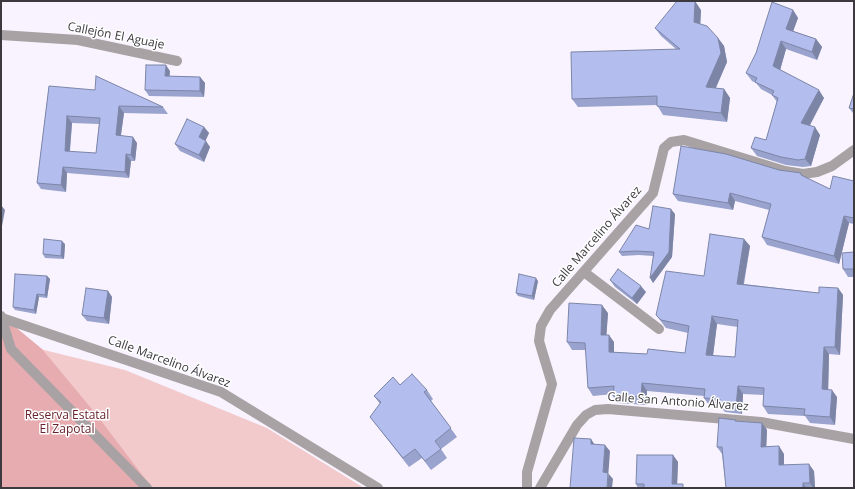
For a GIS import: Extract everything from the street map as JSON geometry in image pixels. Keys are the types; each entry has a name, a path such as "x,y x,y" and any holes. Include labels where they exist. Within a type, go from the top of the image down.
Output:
{"street":[{"name":"Callejón El Aguaje","path":"1,35 78,40 177,61"},
{"name":"Calle Marcelino Álvarez","path":"527,488 527,472 552,384 539,341 541,326 550,310 653,192 664,148 671,142 684,140 785,171 802,174 817,172 832,166 854,150"},
{"path":"584,272 659,329"},
{"name":"Calle Marcelino Álvarez","path":"1,317 221,392 378,488"},
{"path":"1,317 11,349 147,488"},
{"name":"Calle San Antonio Álvarez","path":"540,488 577,425 586,415 595,410 761,422 854,440"}],"green space":[{"path":"1,315 42,349 96,414 152,488 1,488"},
{"name":"Reserva Estatal El Zapotal","path":"1,335 36,348 125,370 267,428 364,488 1,488"}],"building":[{"path":"677,1 695,1 694,22 707,26 718,38 721,53 706,87 724,89 721,113 657,106 657,96 572,99 571,52 680,49 655,28"},
{"path":"772,2 793,10 786,29 816,39 812,52 781,41 773,66 819,90 801,123 815,127 805,159 798,160 781,157 751,148 755,137 766,140 778,98 772,95 774,91 755,82 757,78 746,73 756,53"},
{"path":"146,65 166,65 165,76 200,77 200,91 145,90"},
{"path":"96,76 163,107 119,106 116,135 133,137 131,155 126,154 125,172 63,167 61,185 37,183 49,86 95,90","holes":["67,116 100,118 96,153 65,151"]},
{"path":"854,93 854,109 849,108"},
{"path":"187,119 204,127 199,137 206,141 199,155 175,144"},
{"path":"681,146 726,154 779,170 801,173 801,175 830,189 833,176 854,181 854,218 844,216 834,256 762,237 771,204 730,193 728,203 673,194"},
{"path":"653,206 671,209 669,252 650,278 654,252 619,252 636,225 649,229"},
{"path":"710,234 744,239 737,284 819,293 819,287 838,288 835,347 824,347 822,389 832,390 830,417 804,415 805,409 763,406 764,388 738,386 736,406 720,405 720,399 704,398 705,389 642,383 641,397 613,396 614,386 588,388 585,343 567,342 569,303 602,305 601,335 609,335 609,352 647,354 648,349 685,353 689,326 661,320 656,315 666,271 704,276","holes":["712,316 738,320 735,357 706,355"]},
{"path":"44,239 62,241 61,256 43,254"},
{"path":"854,252 854,269 843,269 842,253"},
{"path":"618,269 641,286 632,298 610,280"},
{"path":"15,274 47,276 45,295 37,294 34,310 13,307"},
{"path":"519,274 536,278 532,296 516,293"},
{"path":"86,288 108,291 104,318 82,315"},
{"path":"412,374 427,390 424,392 451,428 435,441 441,449 425,461 415,449 403,458 370,417 381,402 374,396 393,377 400,385"},
{"path":"719,418 762,423 761,447 779,446 779,465 809,464 810,483 803,483 803,488 726,488 722,447 717,447"},
{"path":"574,438 591,439 591,444 605,445 603,472 608,473 607,488 570,488"},
{"path":"637,455 673,455 672,484 683,484 683,488 644,488 644,484 636,484"}]}
